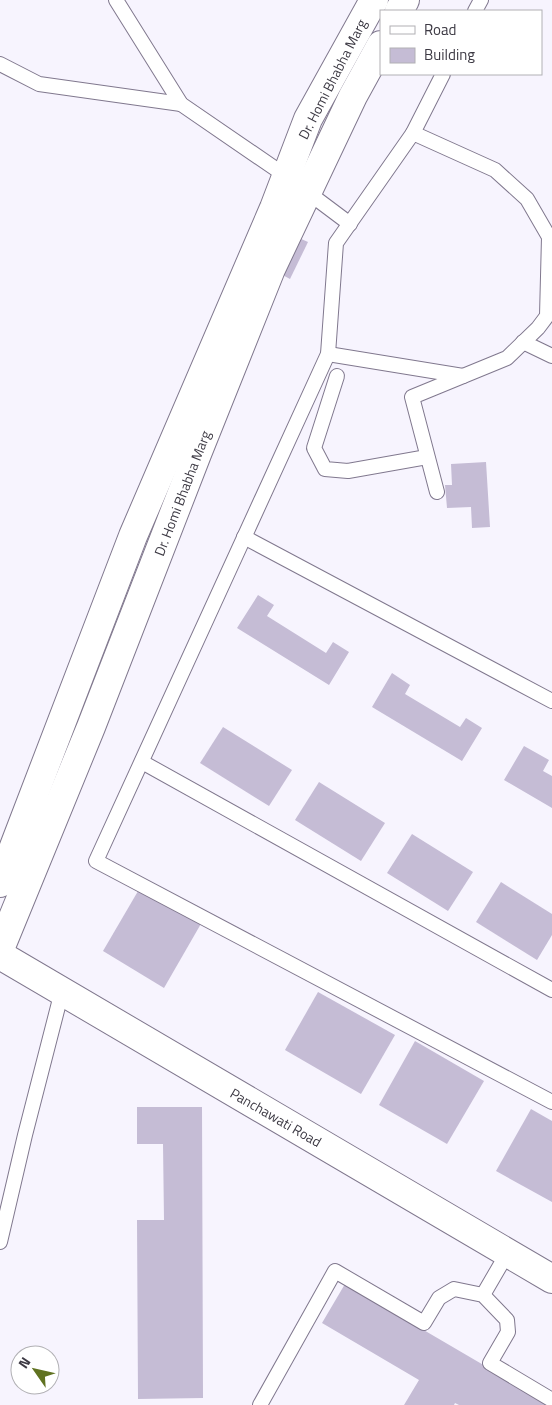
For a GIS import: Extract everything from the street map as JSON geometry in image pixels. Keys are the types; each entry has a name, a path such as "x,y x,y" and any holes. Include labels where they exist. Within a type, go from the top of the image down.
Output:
{"main road":[{"name":"Dr. Homi Bhabha Marg","path":"0,949 92,727 196,454 271,269 297,184 308,119 374,0"},
{"name":"Dr. Homi Bhabha Marg","path":"0,883 133,536 270,217 297,184 353,96 380,47"},
{"name":"Panchawati Road","path":"0,955 552,1279"}],"lane":[{"path":"116,0 181,104 297,184 350,224"},
{"path":"0,64 39,84 181,104"},
{"path":"442,75 413,133 336,243 328,354 96,861 552,1102"},
{"path":"413,133 496,170 527,199 549,237 550,313 538,328 507,358 412,396 437,492"},
{"path":"524,342 552,356"},
{"path":"328,354 464,376"},
{"path":"337,376 314,448 325,469 348,472 428,457"},
{"path":"244,537 552,701"},
{"path":"142,762 552,990"},
{"path":"0,1242 62,991"},
{"path":"483,1294 508,1252"},
{"path":"260,1405 335,1271 424,1323 439,1298 454,1289 483,1294 507,1320 508,1332 490,1363 552,1400"}],"building":[{"path":"290,234 308,242 290,279 273,270"},
{"path":"486,462 490,527 472,528 471,507 447,508 445,485 452,485 451,464"},
{"path":"258,595 274,605 267,616 326,653 333,642 349,652 329,685 237,628"},
{"path":"392,673 410,685 405,694 460,727 466,718 482,728 462,761 372,707"},
{"path":"223,727 292,770 269,806 200,763"},
{"path":"524,746 549,760 543,771 552,776 552,808 504,780"},
{"path":"319,782 385,823 361,861 295,820"},
{"path":"412,834 473,872 448,911 387,873"},
{"path":"501,882 552,914 552,935 537,960 476,922"},
{"path":"141,886 202,922 164,988 103,951"},
{"path":"318,992 395,1035 361,1094 285,1050"},
{"path":"415,1041 484,1081 447,1144 379,1105"},
{"path":"137,1107 202,1107 203,1398 138,1399 137,1220 164,1220 163,1144 137,1144"},
{"path":"531,1109 552,1121 552,1202 496,1171"},
{"path":"345,1284 552,1405 459,1405 455,1403 454,1405 404,1405 419,1380 322,1323"}]}
